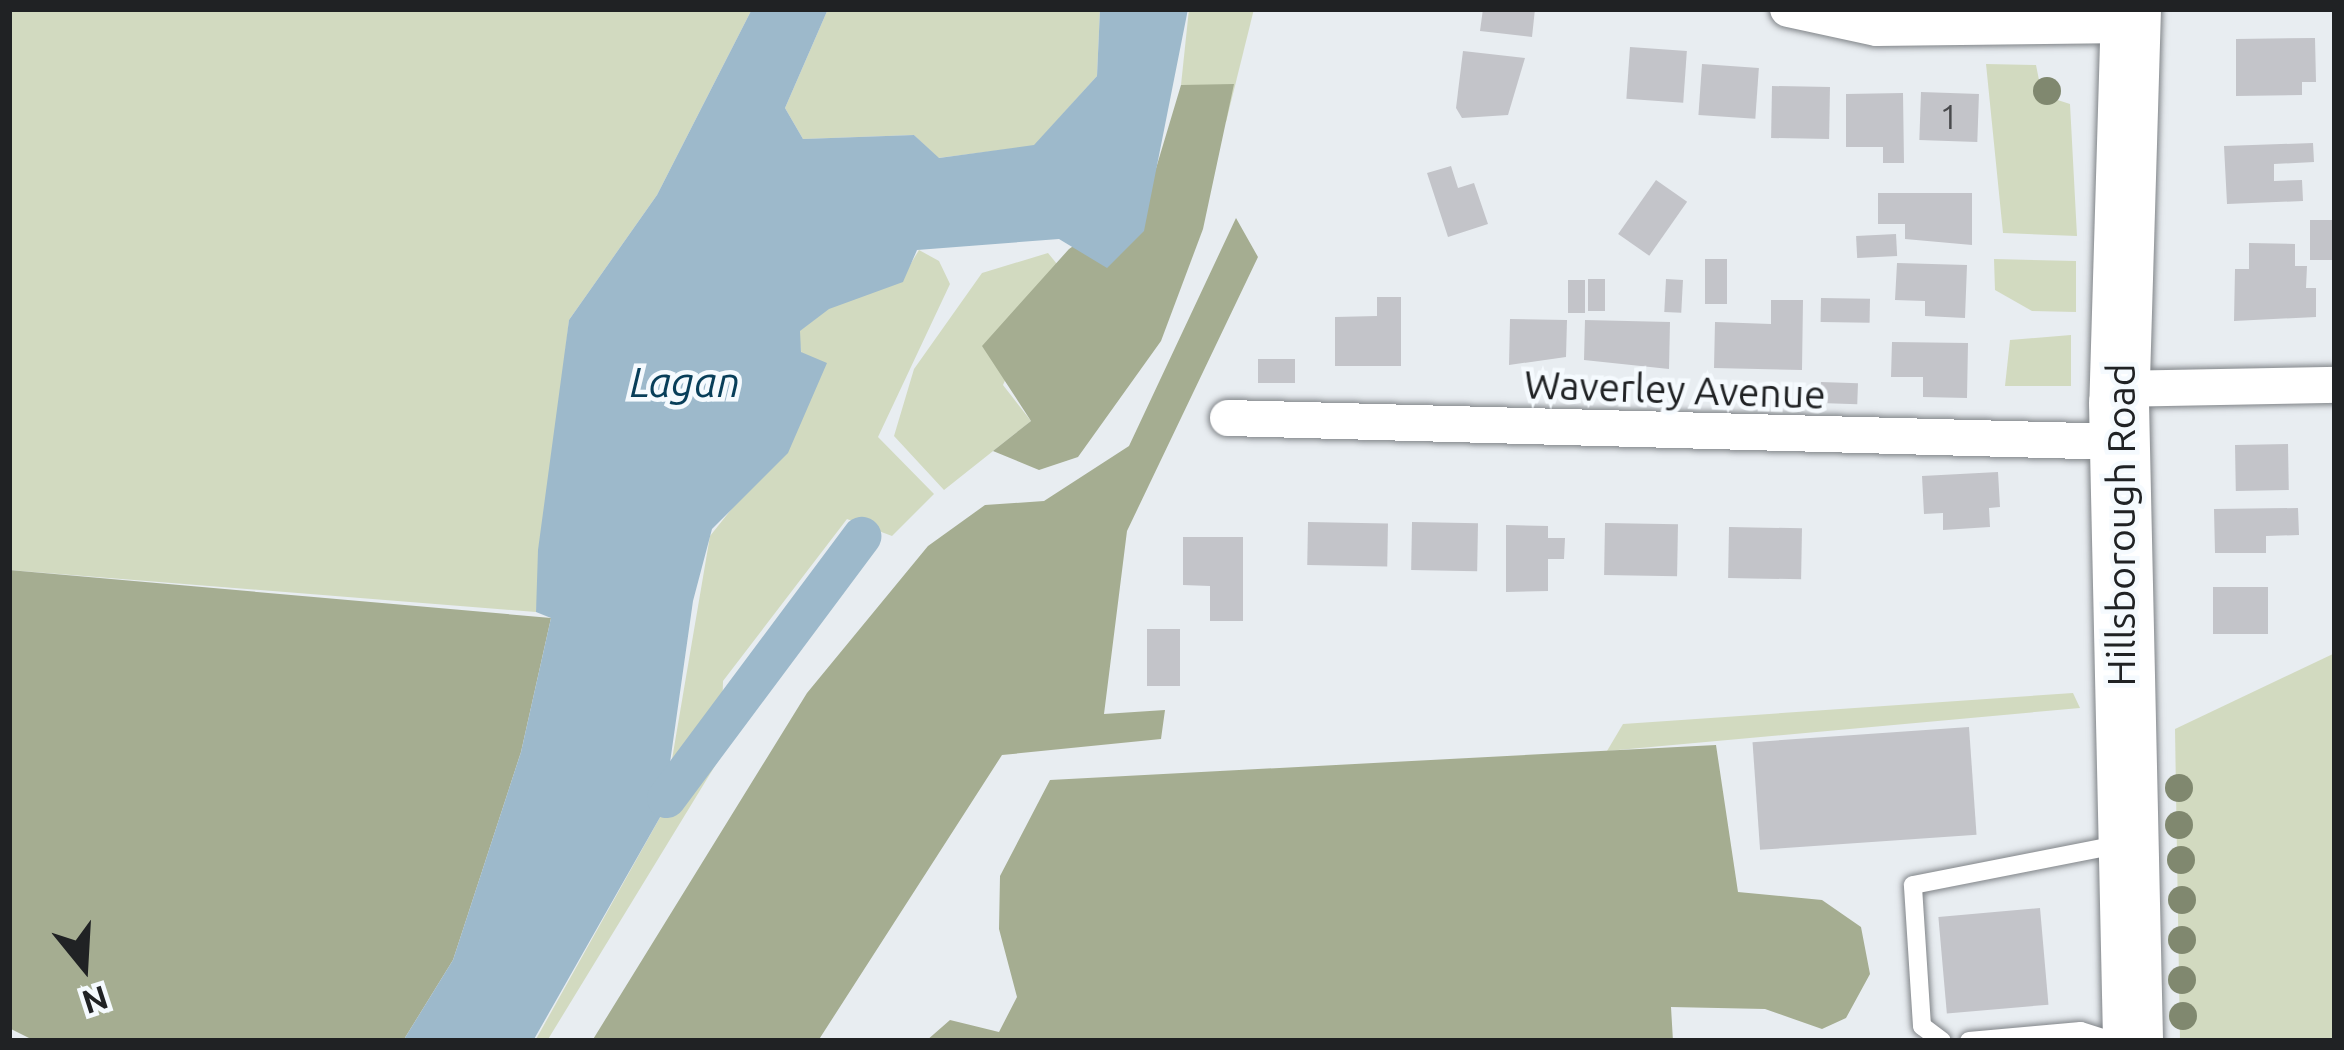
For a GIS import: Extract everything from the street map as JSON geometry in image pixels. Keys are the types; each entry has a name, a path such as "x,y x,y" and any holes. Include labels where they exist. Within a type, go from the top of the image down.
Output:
{"highway":[{"name":"Hillsborough Road","path":"2130,17 2119,416 2133,1041"}],"street":[{"path":"1788,9 1877,28 2130,17"},
{"name":"Waverley Avenue","path":"1228,418 2119,416 2335,385"}],"lane":[{"path":"1942,1041 1922,1025 1913,885 2125,844"},
{"path":"1970,1041 2081,1031 2110,1041"}],"green space":[{"path":"9,9 752,9 657,195 569,320 536,612 9,570"},
{"path":"828,9 1100,9 1097,76 1034,146 938,158 914,135 803,139 785,108"},
{"path":"1189,9 1254,9 1226,122 1181,85"},
{"path":"1986,64 2036,65 2042,95 2070,104 2077,236 2003,233"},
{"path":"1234,84 1203,229 1161,341 1078,457 1039,470 993,451 1031,421 982,346 1069,249 1148,195 1181,85"},
{"path":"1236,218 1258,257 1127,531 1104,714 1165,710 1161,739 1002,755 818,1041 592,1041 807,693 928,546 985,505 1044,501 1129,446"},
{"path":"919,250 939,261 950,284 878,437 934,494 892,536 847,519 723,681 721,756 547,1041 535,1041 663,812 710,536 758,476 803,363 798,332 829,308 901,280"},
{"path":"1048,253 1057,264 1003,385 1031,421 944,490 894,436 914,369 982,273"},
{"path":"1994,259 2076,261 2076,312 2032,311 1995,290"},
{"path":"2071,335 2071,386 2005,386 2010,340"},
{"path":"9,570 551,618 521,752 453,960 403,1041 35,1041 9,1028"},
{"path":"2335,653 2335,1041 2180,1041 2175,729"},
{"path":"2073,693 2080,708 1607,751 1623,724"},
{"path":"1716,745 1738,892 1822,900 1861,927 1870,974 1846,1018 1822,1029 1765,1009 1671,1007 1673,1041 926,1041 950,1020 999,1032 1017,997 999,929 1000,876 1050,780"}],"water":[{"name":"Lagan","path":"752,9 828,9 785,108 803,139 914,135 939,158 1034,145 1097,76 1100,9 1188,9 1144,231 1107,268 1059,239 917,250 903,282 829,309 800,331 801,352 827,363 788,453 712,529 693,601 663,812 533,1041 403,1041 453,960 521,752 551,618 536,612 538,550 569,320 657,195"}],"building":[{"path":"1483,9 1535,9 1532,37 1480,31"},
{"path":"2315,38 2316,82 2302,82 2302,95 2236,96 2236,39"},
{"path":"1630,47 1687,51 1683,103 1626,99"},
{"path":"1463,51 1525,58 1508,115 1462,118 1456,108"},
{"path":"1702,64 1759,68 1755,119 1698,115"},
{"path":"1772,86 1830,87 1829,139 1771,138"},
{"path":"1921,92 1979,94 1977,142 1919,140"},
{"path":"1903,93 1904,163 1883,163 1883,147 1846,147 1846,94"},
{"path":"2313,143 2314,162 2274,164 2274,181 2302,180 2303,201 2227,204 2224,146"},
{"path":"1451,166 1458,188 1474,183 1488,224 1448,237 1427,173"},
{"path":"1656,180 1687,202 1649,256 1618,234"},
{"path":"1878,193 1972,193 1972,245 1905,239 1905,224 1878,224"},
{"path":"2310,220 2335,220 2335,260 2310,260"},
{"path":"1896,234 1897,256 1857,258 1856,236"},
{"path":"2249,243 2295,244 2295,266 2307,266 2306,288 2316,288 2316,317 2234,321 2235,269 2249,269"},
{"path":"1705,259 1727,259 1727,304 1705,304"},
{"path":"1897,263 1967,265 1965,318 1925,316 1925,301 1895,300"},
{"path":"1588,279 1605,279 1605,311 1588,311"},
{"path":"1666,279 1683,280 1681,313 1664,312"},
{"path":"1568,280 1585,280 1585,313 1568,313"},
{"path":"1377,297 1401,297 1401,366 1335,366 1335,317 1377,316"},
{"path":"1821,298 1870,299 1870,323 1821,322"},
{"path":"1771,300 1803,300 1802,370 1714,368 1715,322 1771,324"},
{"path":"1510,319 1567,320 1566,357 1509,365"},
{"path":"1585,320 1670,322 1669,369 1584,360"},
{"path":"1892,342 1968,343 1967,398 1923,397 1923,377 1891,377"},
{"path":"1258,359 1295,359 1295,383 1258,383"},
{"path":"1821,382 1858,383 1857,404 1820,403"},
{"path":"2288,444 2289,490 2236,491 2235,445"},
{"path":"1998,472 2000,507 1989,508 1990,527 1943,530 1943,513 1924,514 1922,476"},
{"path":"2298,508 2299,535 2266,536 2266,553 2215,553 2214,509"},
{"path":"1308,522 1388,523 1387,566 1307,565"},
{"path":"1412,522 1478,523 1477,571 1411,570"},
{"path":"1605,523 1678,524 1677,576 1604,575"},
{"path":"1506,525 1548,526 1548,538 1565,538 1564,559 1548,559 1548,591 1506,592"},
{"path":"1729,527 1802,528 1801,579 1728,578"},
{"path":"1183,537 1243,537 1243,621 1210,621 1210,586 1183,585"},
{"path":"2213,587 2268,587 2268,634 2213,634"},
{"path":"1147,629 1180,629 1180,686 1147,686"},
{"path":"1969,727 1977,835 1760,850 1753,742"},
{"path":"2040,908 2048,1005 1947,1014 1938,917"}],"waterway":[{"path":"666,798 861,536"}]}
